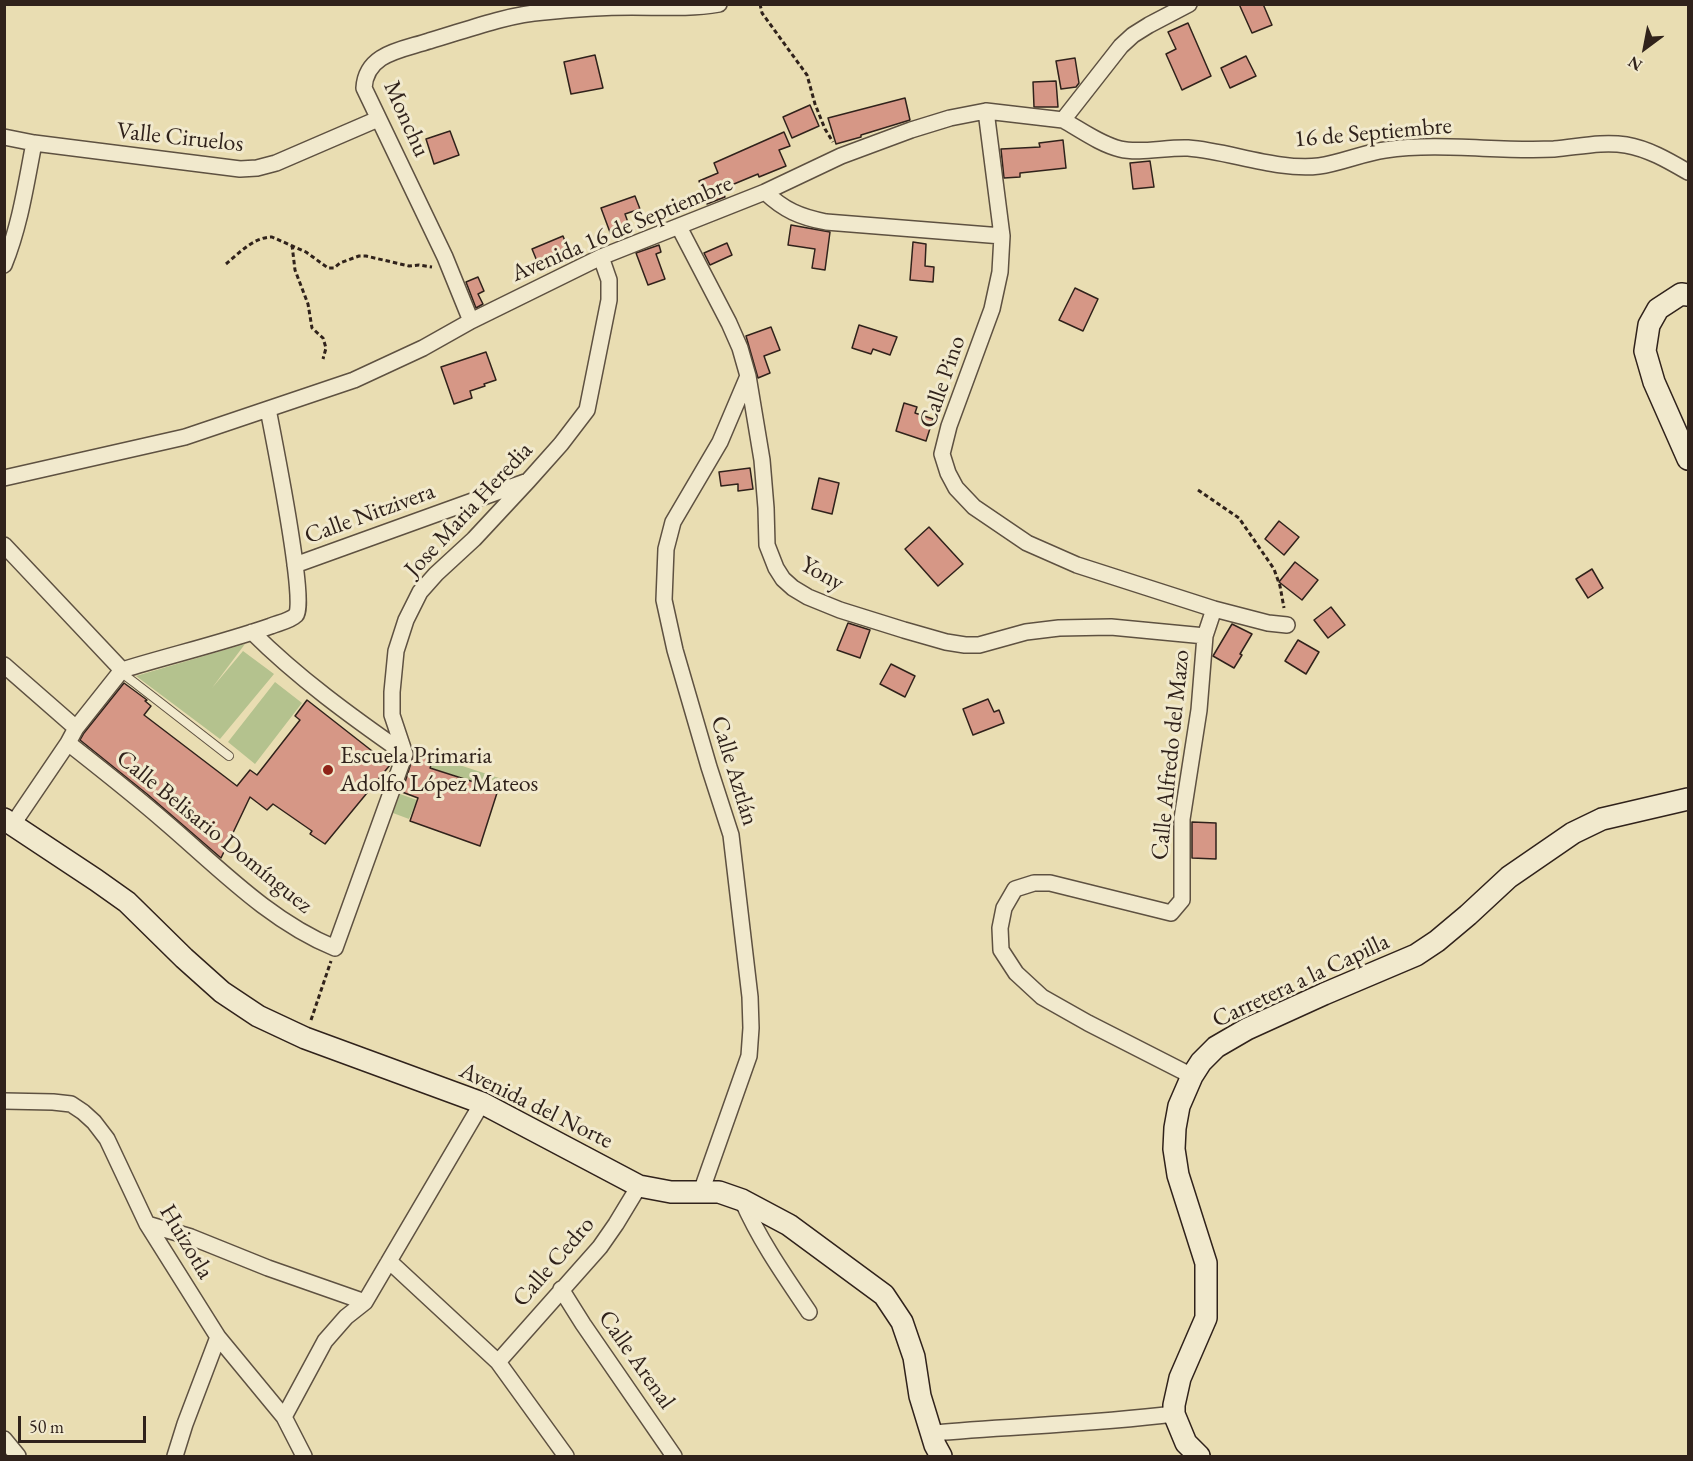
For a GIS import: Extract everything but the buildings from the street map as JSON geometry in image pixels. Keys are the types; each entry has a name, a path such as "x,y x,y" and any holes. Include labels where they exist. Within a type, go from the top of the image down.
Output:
{"street":[{"name":"Monchu","path":"471,321 451,271 364,88 366,75 374,63 391,53 505,19 542,12 623,7 702,7 719,4"},
{"path":"1063,120 1121,46 1149,25 1189,4"},
{"name":"Avenida 16 de Septiembre","path":"4,478 184,437 354,380 423,348 471,321 601,257 765,192 841,156 911,130 950,118 986,111 1063,120"},
{"name":"Calle Pino","path":"986,111 1002,236 1000,272 992,309 942,454 956,488 974,507 1027,543 1077,565 1214,609 1268,623 1287,625"},
{"name":"Valle Ciruelos","path":"4,137 33,143 240,169 257,168 276,163 378,119"},
{"name":"16 de Septiembre","path":"1063,120 1119,149 1136,151 1172,147 1191,148 1293,166 1320,166 1384,150 1417,147 1554,149 1608,143 1646,150 1689,172"},
{"path":"4,265 11,249 24,197 33,143"},
{"path":"765,192 788,210 806,218 826,222 1002,236"},
{"name":"Yony","path":"679,226 740,348 748,376 762,460 767,545 776,568 793,588 840,610 946,642 965,645 979,645 1026,632 1059,628 1111,627 1205,636"},
{"name":"Jose Maria Heredia","path":"405,754 392,715 392,692 396,651 406,620 420,592 528,481 561,444 586,410 609,300 609,279 601,257"},
{"path":"1689,295 1681,294 1658,309 1649,326 1645,351 1654,382 1689,459"},
{"name":"Calle Aztlán","path":"700,1192 749,1056 750,997 731,835 675,650 664,600 666,549 674,522 720,442 748,376"},
{"path":"9,821 68,743 76,728 122,670 252,632 296,615 299,609 299,599 296,565 268,409"},
{"name":"Calle Nitzivera","path":"296,565 528,481"},
{"path":"4,545 122,670"},
{"name":"Calle Alfredo del Mazo","path":"1192,1076 1042,997 1016,973 1001,950 1000,928 1004,908 1015,889 1035,883 1071,887 1171,913 1182,900 1182,819 1199,710 1205,636 1214,609"},
{"path":"252,632 277,657 405,754 335,948"},
{"path":"4,665 76,728"},
{"name":"Calle Belisario Domínguez","path":"68,743 164,821 221,872 294,929 335,948"},
{"name":"Carretera a la Capilla","path":"1174,1414 1180,1378 1206,1318 1206,1263 1179,1175 1174,1149 1179,1107 1192,1076 1202,1062 1216,1047 1247,1029 1416,955 1437,941 1509,877 1574,833 1602,819 1689,799"},
{"name":"Avenida del Norte","path":"9,821 127,902 222,992 258,1016 305,1038 482,1103 639,1186 671,1192 719,1192 742,1200 789,1225 884,1295 902,1322 914,1357 920,1396 941,1456"},
{"name":"Huizotla","path":"4,1101 71,1104 94,1122 107,1139 147,1224 218,1337 284,1417 304,1456"},
{"path":"284,1417 325,1341 345,1317 365,1302 482,1103"},
{"name":"Calle Cedro","path":"498,1362 600,1247 639,1186"},
{"path":"742,1200 753,1226 809,1312"},
{"path":"147,1224 191,1237 268,1268 365,1302"},
{"path":"389,1261 498,1362 566,1456"},
{"name":"Calle Arenal","path":"561,1289 674,1456"},
{"path":"175,1456 218,1337"},
{"path":"932,1433 1124,1420 1174,1414 1186,1443 1199,1456"},
{"path":"4,1439 18,1456"}],"lane":[{"path":"122,670 127,677 230,756"}],"path":[{"path":"760,4 762,13 807,75 815,105 825,129 841,156"},
{"path":"226,264 249,244 259,239 272,237 315,257 328,268 334,268 339,263 359,256 366,256 409,266 419,265 451,271"},
{"path":"292,245 295,270 308,304 312,328 323,338 326,348 323,359"},
{"path":"1198,490 1239,518 1274,569 1280,586 1287,625"},
{"path":"305,1038 335,948"}],"green space":[{"path":"245,644 212,688 243,651 274,674 220,739 136,676"},
{"path":"275,682 302,703 255,764 228,742"},
{"path":"435,757 502,779 498,789 431,768"},
{"path":"400,794 417,800 409,819 393,813"}],"place":[{"name":"Escuela Primaria Adolfo López Mateos","path":"328,770"}]}
